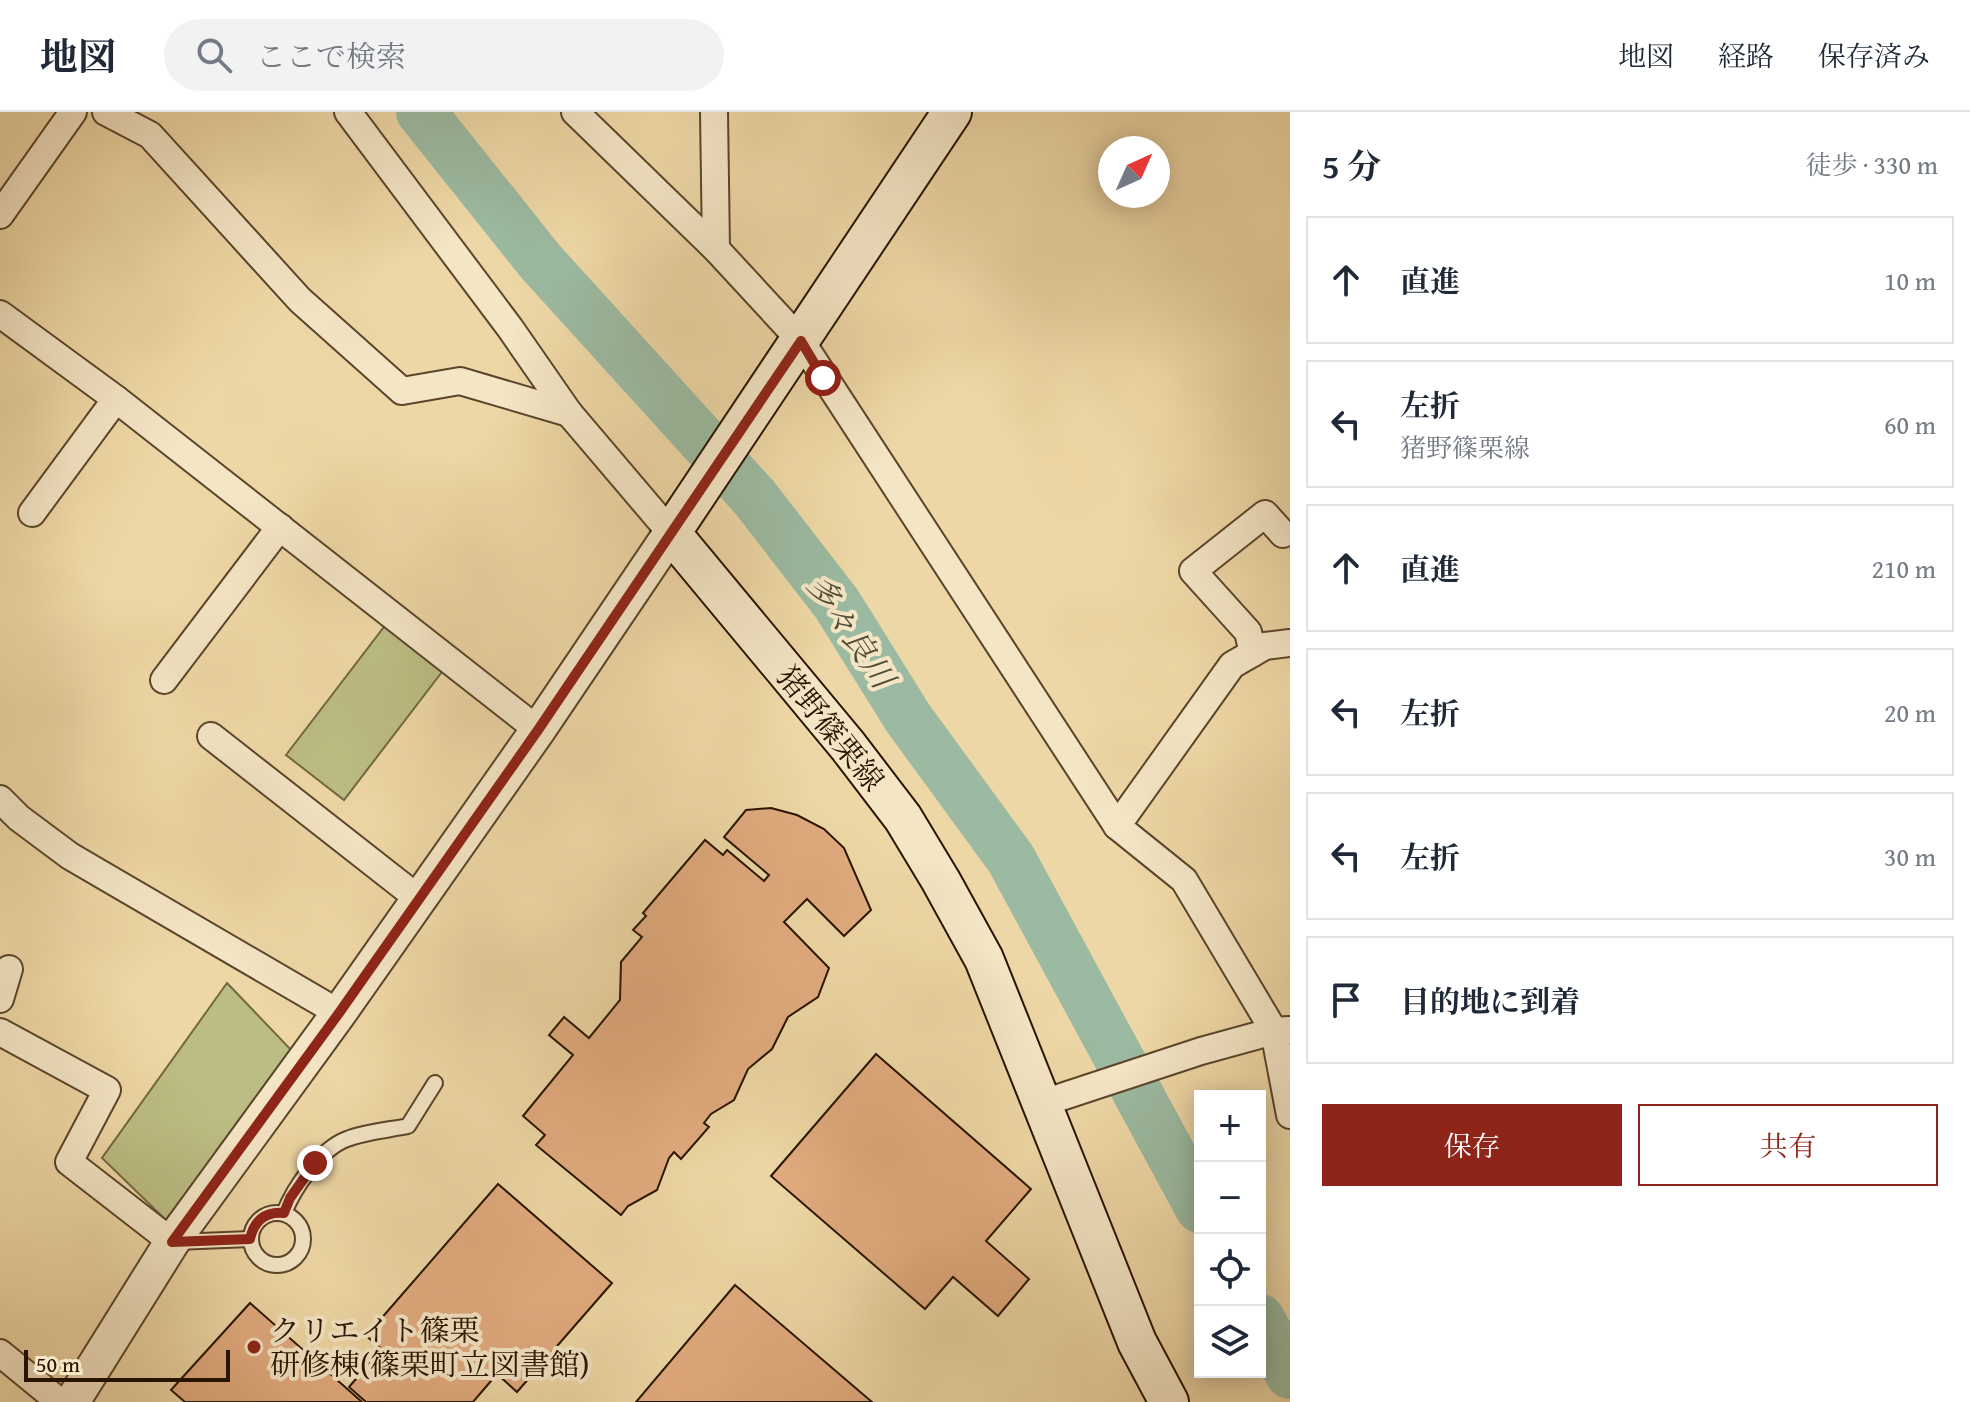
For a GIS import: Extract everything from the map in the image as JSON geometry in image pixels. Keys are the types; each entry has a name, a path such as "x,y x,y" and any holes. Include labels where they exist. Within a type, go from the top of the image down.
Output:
{"main road":[{"path":"676,526 952,112"},
{"name":"猪野篠栗線","path":"676,526 903,818 941,881 984,959 1053,1100 1137,1342 1169,1402"}],"street":[{"path":"0,215 73,112"},
{"path":"106,112 147,121 150,135 300,300 402,391 460,381 569,413"},
{"path":"72,1402 172,1242 339,1013 538,730 676,526 569,413 510,328 348,112"},
{"path":"575,112 716,249 796,346 1117,826 1184,880 1282,1030 1290,1115"},
{"path":"714,112 716,249"},
{"path":"0,314 116,399 538,730"},
{"path":"32,513 116,399"},
{"path":"1253,653 1248,632 1193,571 1265,514 1283,534"},
{"path":"164,680 280,527"},
{"path":"1117,826 1232,665 1265,646 1290,643"},
{"path":"211,736 419,899"},
{"path":"0,799 19,818 70,856 339,1013"},
{"path":"0,999 9,969"},
{"path":"1053,1100 1201,1051 1282,1030"},
{"path":"0,1032 107,1090 69,1162 172,1242"},
{"path":"0,1353 60,1402"}],"lane":[{"path":"284,1213 290,1198 315,1163 345,1139 408,1126 435,1083"},
{"path":"276,1212 284,1213 292,1217 303,1231 302,1249 297,1257 281,1265 263,1262 256,1256 250,1239 255,1224 276,1212"},
{"path":"172,1242 250,1239"}],"green space":[{"path":"387,623 445,668 344,800 286,755"},
{"path":"227,983 295,1054 173,1227 102,1158"}],"building":[{"path":"771,808 797,815 824,829 844,848 871,910 844,936 807,899 784,922 829,968 818,997 788,1017 772,1049 748,1069 734,1100 711,1114 704,1123 709,1127 681,1159 674,1152 657,1190 628,1206 621,1215 536,1145 545,1135 523,1116 573,1055 549,1035 564,1017 589,1038 620,1000 621,962 642,937 633,930 646,916 643,913 705,840 723,855 727,850 764,881 769,875 724,837 746,810"},
{"path":"876,1054 1031,1189 986,1241 1029,1279 998,1316 953,1277 925,1309 771,1176"},
{"path":"498,1184 612,1283 517,1392 497,1374 473,1402 366,1402 349,1387 382,1349 366,1336"},
{"path":"735,1285 872,1402 636,1402"},
{"name":"クリエイト篠栗 研修棟(篠栗町立図書館)","path":"250,1303 362,1402 185,1402 171,1390"}],"waterway":[{"name":"多々良川","path":"421,112 540,261 755,498 837,604 908,718 1011,859 1194,1197"},
{"name":"多々良川","path":"1266,1330 1290,1374"}],"place":[{"name":"クリエイト篠栗 研修棟(篠栗町立図書館)","path":"254,1347"}],"route":[{"path":"315,1163 290,1198 284,1213 276,1212 261,1218 255,1224 250,1239 172,1242 339,1013 538,730 801,341 823,378"}]}
